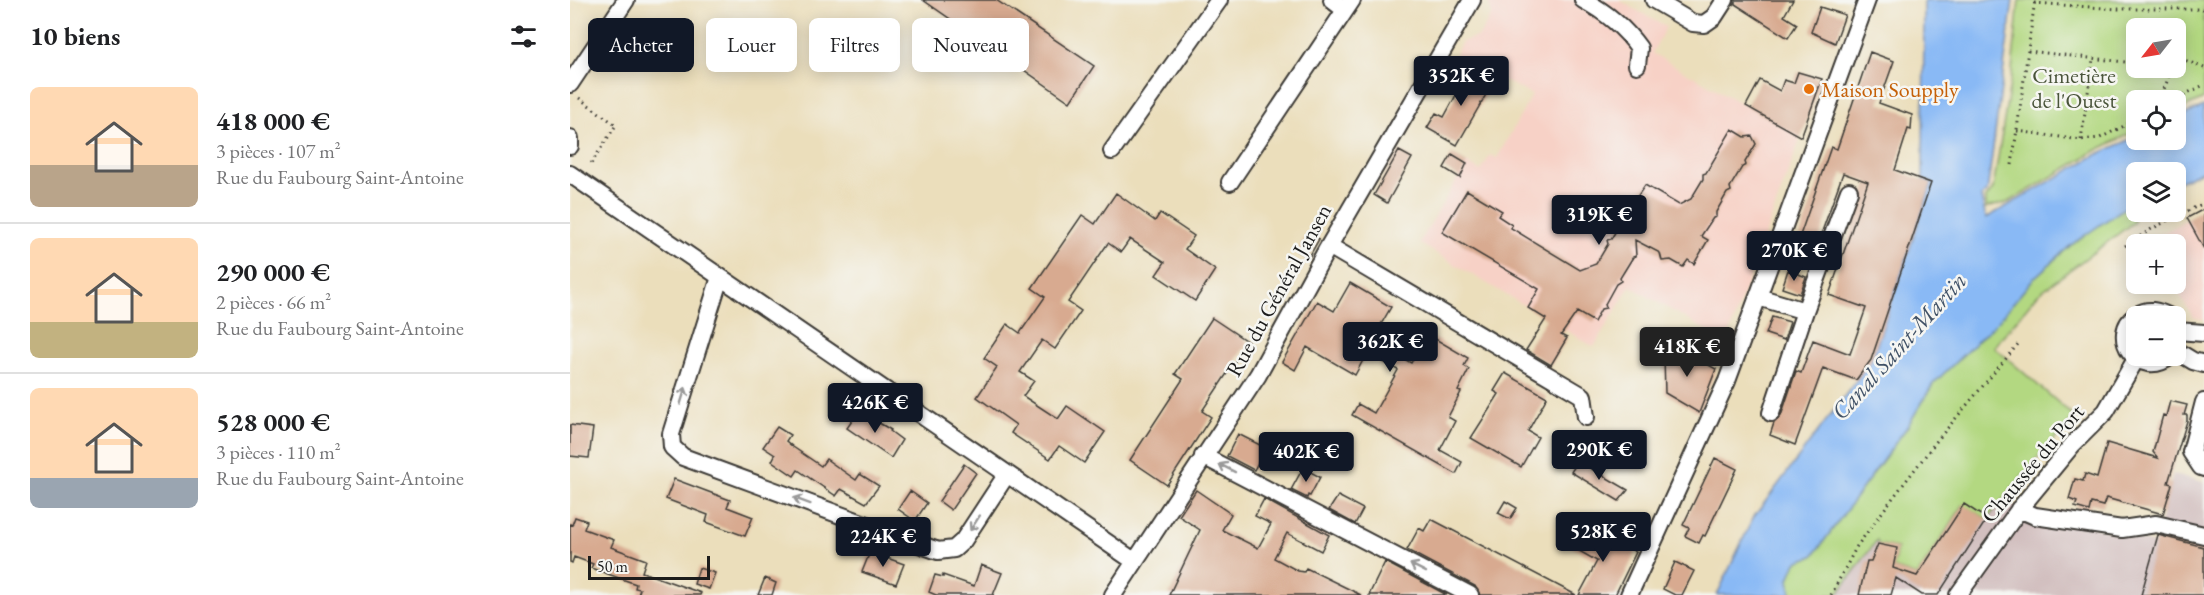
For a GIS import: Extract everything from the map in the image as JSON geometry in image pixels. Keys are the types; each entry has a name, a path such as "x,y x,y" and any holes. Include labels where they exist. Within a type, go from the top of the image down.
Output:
{"street":[{"path":"570,84 627,0"},
{"path":"1112,151 1219,0"},
{"name":"Rue du Général Jansen","path":"1113,595 1258,375 1329,246 1472,0"},
{"path":"1583,0 1597,7 1628,32 1639,48 1637,65"},
{"path":"1654,0 1693,23 1704,24 1714,17 1725,0"},
{"path":"1629,595 1727,381 1867,0"},
{"path":"1230,182 1343,3"},
{"path":"570,138 570,146"},
{"path":"574,177 1134,561"},
{"path":"1771,413 1849,191"},
{"path":"1329,246 1583,396 1586,417"},
{"path":"720,277 671,434 672,447 683,457 938,551 954,549 963,541 1007,474"},
{"path":"1758,297 1805,311"},
{"path":"2186,330 2204,333"},
{"path":"2186,357 2204,364"},
{"name":"Chaussée du Port","path":"1959,595 2019,509 2073,444 2106,411 2131,366"},
{"path":"2204,402 2191,452 2204,468"},
{"path":"1203,456 1470,595"},
{"path":"2019,509 2035,516 2122,530 2156,524 2204,535"}],"path":[{"path":"2012,165 2035,2 2118,9 2204,9"},
{"path":"2028,51 2126,62"},
{"path":"2081,141 2092,59"},
{"path":"2186,61 2204,68"},
{"path":"2186,94 2204,85"},
{"path":"570,93 616,125 574,177"},
{"path":"2017,131 2081,141 2100,138 2126,125"},
{"path":"2125,246 2153,228 2204,203"},
{"path":"1831,595 1857,546 1889,503 1935,443 2019,343"}],"shaded area":[{"path":"1488,0 1619,0 1666,27 1652,53 1801,137 1726,342 1630,286 1594,347 1419,243 1467,163 1481,171 1490,155 1497,158 1532,95 1455,54 1462,42 1479,36 1492,14"},
{"path":"2204,209 2204,320 2193,317 2179,294 2186,294 2186,234 2162,234 2186,222 2186,220"},
{"path":"2071,420 2004,502 2154,544 2173,474 2204,482 2204,595 1837,595 1877,540"}],"green space":[{"name":"Cimetière de l'Ouest","path":"2019,0 2204,0 2204,99 2186,107 2186,90 2126,90 2126,136 2097,150 2009,202 1986,208 1986,198 1993,189 2012,71"},
{"path":"2126,207 2126,222 2134,222 2038,294 1994,347 2075,417 1987,519 1963,505 1917,576 1893,568 1897,548 1878,544 1877,540 1837,595 1791,595 1789,579 1796,562 1813,556 1907,427 1933,384 1998,321 2034,278 2071,245"}],"water":[{"name":"Canal Saint-Martin","path":"1924,0 2013,0 1987,192 1981,197 1986,218 2096,155 2126,142 2126,150 2186,150 2186,114 2204,106 2204,170 2186,179 2186,162 2126,162 2126,207 2071,245 2034,278 1998,321 1933,384 1907,427 1813,556 1796,562 1789,579 1791,595 1717,595 1753,518 1871,361 1932,183 1923,179"}],"building":[{"path":"923,0 996,0 1023,18 949,18"},
{"path":"1735,0 1793,0 1784,16 1797,24 1788,38 1735,4"},
{"path":"1820,7 1845,15 1835,43 1811,32"},
{"path":"1029,22 1094,66 1070,102 1027,72 1029,72"},
{"path":"1870,52 1894,61 1879,103 1912,115 1911,130 1908,129 1895,170 1931,183 1871,360 1856,380 1823,368 1795,445 1770,435 1774,423 1781,416 1796,371 1801,373 1813,340 1850,354 1866,308 1829,295 1868,182 1843,173 1815,251 1797,244 1831,147 1837,149"},
{"path":"1463,67 1492,84 1457,145 1427,128 1436,113 1444,117 1461,86 1454,82"},
{"path":"1798,72 1822,79 1801,137 1746,106 1760,80 1780,91 1784,80 1794,83"},
{"path":"1732,129 1745,137 1752,136 1756,144 1745,162 1746,165 1742,167 1730,187 1731,191 1727,193 1716,212 1716,217 1701,236 1708,240 1694,264 1688,260 1683,267 1671,260 1662,261 1660,253 1635,240 1636,256 1633,257 1620,278 1621,281 1616,284 1605,304 1606,308 1601,309 1594,322 1577,312 1561,335 1567,338 1551,365 1526,350 1546,319 1528,308 1539,289 1442,232 1467,190 1502,211 1498,216 1512,225 1511,228 1580,270 1596,264 1608,244 1607,240 1611,239 1623,215 1634,202 1634,197 1637,197 1645,185 1679,205 1691,199 1703,179 1703,174 1706,173"},
{"path":"1399,151 1412,158 1387,203 1374,195"},
{"path":"1452,154 1467,163 1460,178 1444,168"},
{"path":"1116,193 1155,221 1160,213 1194,236 1185,249 1215,270 1195,301 1156,275 1165,262 1130,239 1121,252 1108,243 1068,302 1081,311 1055,349 1042,340 1020,372 1034,381 1023,396 1058,419 1067,406 1105,432 1084,463 1059,446 1050,459 1011,433 1016,425 977,397 997,367 984,358 1007,324 1020,333 1045,297 1032,288 1082,215 1095,224"},
{"path":"2204,209 2204,249 2187,218"},
{"path":"1308,233 1319,239 1309,257 1298,251"},
{"path":"1788,270 1806,277 1800,294 1782,288"},
{"path":"1350,283 1391,307 1372,340 1411,363 1427,334 1468,358 1464,366 1469,369 1458,391 1461,392 1448,417 1455,421 1440,450 1462,462 1456,474 1352,415 1358,404 1374,413 1398,370 1367,353 1355,375 1307,347 1295,370 1282,362 1317,301 1334,311"},
{"path":"1772,317 1790,322 1784,340 1766,334"},
{"path":"1212,318 1248,342 1202,411 1211,417 1167,485 1130,460 1183,379 1175,374"},
{"path":"1674,346 1716,369 1699,413 1665,393 1664,356"},
{"path":"1505,373 1547,397 1528,431 1538,437 1521,467 1471,438 1499,394 1494,391"},
{"path":"2170,401 2187,405 2184,415 2187,415 2187,421 2168,483 2172,484 2163,514 2106,498 2103,506 2091,503 2089,511 2075,507 2077,502 2069,499 2075,479 2083,481 2085,474 2097,478 2107,443 2158,458 2153,452 2163,415 2166,416"},
{"path":"859,411 891,430 902,440 891,458 847,428"},
{"path":"570,425 593,428 589,458 570,456"},
{"path":"777,427 790,435 786,441 821,466 826,459 856,480 860,474 879,486 866,503 841,489 836,496 798,470 794,476 772,461 775,455 763,447"},
{"path":"1238,434 1266,448 1254,470 1227,456"},
{"path":"1715,458 1737,469 1705,536 1703,535 1699,543 1685,536 1689,528 1683,525"},
{"path":"1578,461 1628,490 1619,501 1571,472"},
{"path":"964,464 976,473 951,510 939,501"},
{"path":"1303,468 1320,477 1307,498 1291,490"},
{"path":"674,479 730,500 727,507 753,517 745,536 706,522 708,515 666,499"},
{"path":"1196,490 1231,514 1222,530 1258,548 1271,524 1255,516 1264,499 1329,535 1321,551 1287,533 1274,558 1298,571 1304,572 1306,568 1361,595 1169,595 1200,530 1179,516"},
{"path":"910,491 927,503 915,521 898,509"},
{"path":"1338,496 1363,509 1355,524 1329,510"},
{"path":"1505,501 1517,508 1510,519 1498,513"},
{"path":"1964,504 1987,519 1938,595 1922,595 1896,578 1891,595 1859,595 1867,561 1871,561 1878,544 1897,548 1893,568 1917,576"},
{"path":"575,517 587,521 584,529 614,540 611,547 646,560 642,572 701,593 700,595 638,595 640,589 635,588 636,584 591,568 593,564 574,557 572,563 570,562 570,524 572,525"},
{"path":"1431,519 1576,595 1480,595 1475,586 1407,550 1419,528 1424,531"},
{"path":"1576,528 1587,534 1589,531 1613,547 1615,541 1636,552 1615,595 1579,595 1597,561 1567,544"},
{"path":"2158,535 2204,547 2204,595 2141,595"},
{"path":"870,552 904,564 896,584 862,572"},
{"path":"1385,562 1447,595 1369,595"},
{"path":"1675,562 1694,571 1682,595 1675,595 1663,589"},
{"path":"981,565 1002,573 993,595 936,595 929,592 935,575 943,577 943,575 974,586"},
{"path":"699,568 715,573 709,589 694,584"},
{"path":"765,578 776,583 772,595 758,595"}],"place":[{"name":"Maison Soupply","path":"1809,89"}]}
